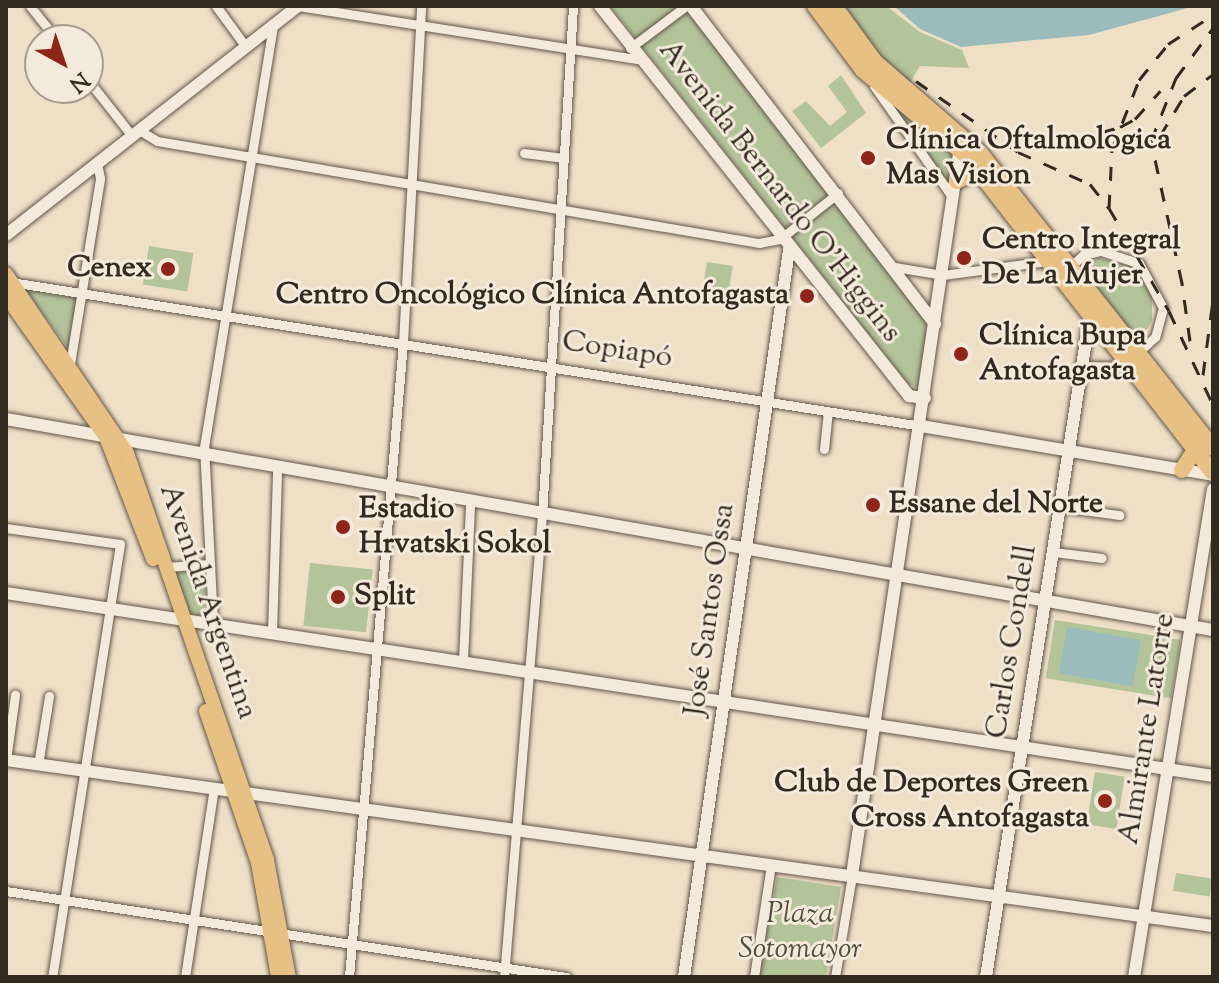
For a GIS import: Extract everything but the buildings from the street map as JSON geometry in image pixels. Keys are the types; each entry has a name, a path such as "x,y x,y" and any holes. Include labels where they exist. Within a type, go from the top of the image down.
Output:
{"highway":[{"path":"815,6 863,70 961,142 978,170 1047,261 1067,274 1090,315 1213,448"},
{"path":"834,6 875,62 961,142 1067,274 1213,474"},
{"path":"957,181 978,170"},
{"path":"1182,470 1195,450"}],"main road":[{"name":"Avenida Argentina","path":"8,284 70,364 113,438 166,567 178,618"},
{"name":"Avenida Argentina","path":"8,284 113,438 267,860 278,977"},
{"name":"Avenida Argentina","path":"276,932 289,977"}],"street":[{"path":"30,6 44,24"},
{"path":"216,6 246,47"},
{"path":"6,235 298,6 642,60"},
{"path":"349,977 403,342 421,6"},
{"path":"504,972 542,515 573,6"},
{"name":"Avenida Bernardo O'Higgins","path":"600,6 784,244 909,396 925,398"},
{"path":"612,56 632,47 688,6 838,193 935,324"},
{"path":"213,623 204,456 273,26"},
{"path":"863,70 954,199"},
{"path":"104,98 135,133 157,141 759,243 784,244 838,193"},
{"path":"835,977 921,426 961,142"},
{"path":"524,153 564,158"},
{"path":"70,364 100,184 97,164"},
{"name":"José Santos Ossa","path":"684,977 767,403 784,244"},
{"path":"1067,274 1083,255 1101,251 1139,263 1163,308 1155,337 1131,360 1084,366"},
{"path":"895,267 943,275 1047,261"},
{"name":"Copiapó","path":"8,284 82,292 403,342 1213,474"},
{"name":"Carlos Condell","path":"986,977 1090,315"},
{"path":"824,449 828,412"},
{"path":"6,419 470,503 1213,630"},
{"path":"272,632 277,469"},
{"name":"Almirante Latorre","path":"1134,977 1213,489"},
{"path":"126,513 130,490"},
{"path":"463,660 470,503"},
{"path":"1061,507 1119,515"},
{"path":"6,528 120,544 52,977"},
{"path":"1054,552 1102,558"},
{"path":"166,567 209,564"},
{"path":"6,593 1213,776"},
{"path":"15,695 6,760 1213,926"},
{"path":"38,765 49,696"},
{"path":"185,977 214,788"},
{"path":"754,977 771,864"},
{"path":"6,891 353,944 504,972 566,977"}],"green space":[{"path":"610,6 684,6 933,324 918,387 908,384"},
{"path":"843,6 886,6 920,32 962,50 969,68 920,66 908,86 888,68"},
{"path":"841,75 866,113 821,148 792,111 806,101 830,126 847,112 828,86"},
{"path":"900,114 956,149 950,186"},
{"name":"Cenex","path":"149,246 193,253 187,292 143,285"},
{"path":"1099,258 1134,267 1152,292 1152,321 1140,340 1135,340 1080,271 1084,264"},
{"path":"707,262 733,266 727,305 701,301"},
{"path":"25,289 77,298 68,348"},
{"name":"Split","path":"310,563 373,570 366,632 303,626"},
{"path":"198,570 206,574 204,619 190,617 172,573"},
{"path":"1055,620 1180,640 1171,698 1046,678"},
{"name":"Club de Deportes Green Cross Antofagasta","path":"1095,772 1125,777 1116,829 1087,824"},
{"path":"1176,873 1213,879 1210,897 1173,891"},
{"name":"Plaza Sotomayor","path":"777,877 841,887 826,977 758,977"}],"water":[{"path":"894,6 1195,6 1089,35 961,47 920,29"},
{"path":"1067,627 1141,640 1133,686 1059,673"}],"railway":[{"path":"1109,208 1112,149 1139,80 1168,44 1213,15"},
{"path":"1190,341 1182,283 1151,141 1176,78 1213,28"},
{"path":"1160,136 1184,96 1213,74"},
{"path":"916,81 1018,152 1090,184 1109,208 1169,311 1213,405"},
{"path":"1017,146 1047,147 1120,127 1135,119 1160,91"},
{"path":"1203,375 1213,300"}],"place":[{"name":"Clínica Oftalmologica Mas Vision","path":"868,158"},
{"name":"Centro Integral De La Mujer","path":"964,258"},
{"name":"Cenex","path":"168,269"},
{"name":"Centro Oncológico Clínica Antofagasta","path":"807,296"},
{"name":"Clínica Bupa Antofagasta","path":"961,354"},
{"name":"Essane del Norte","path":"873,505"},
{"name":"Estadio Hrvatski Sokol","path":"343,527"},
{"name":"Split","path":"338,597"},
{"name":"Club de Deportes Green Cross Antofagasta","path":"1105,801"}]}
